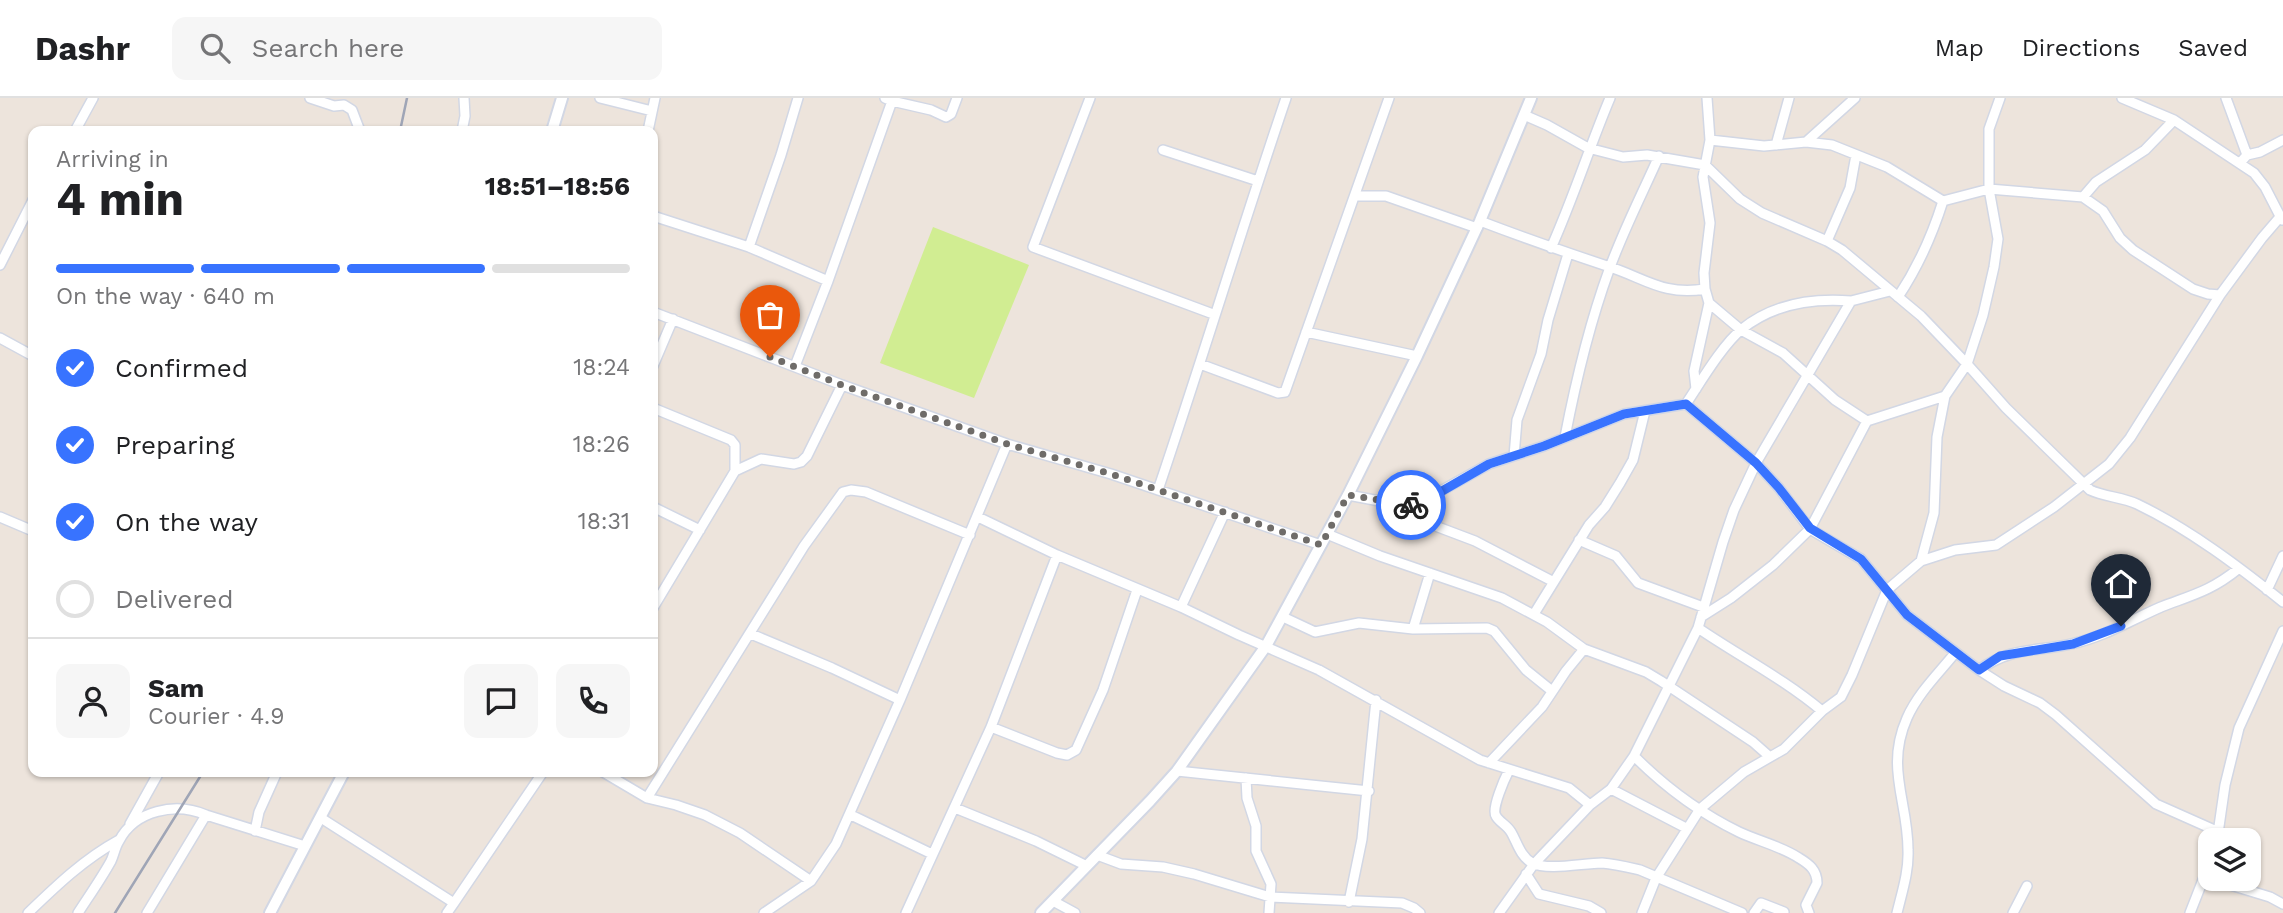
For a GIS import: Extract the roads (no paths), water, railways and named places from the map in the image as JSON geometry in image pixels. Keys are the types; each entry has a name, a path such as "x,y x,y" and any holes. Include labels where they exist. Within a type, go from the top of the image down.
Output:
{"street":[{"path":"78,126 93,98"},
{"path":"310,98 334,106 344,105 352,110 358,126"},
{"path":"463,126 464,98"},
{"path":"554,126 562,98"},
{"path":"600,98 652,111"},
{"path":"649,126 655,98"},
{"path":"749,247 798,98"},
{"path":"794,366 828,281 888,99 931,110 946,117 951,114 957,98"},
{"path":"1090,98 1033,247 1213,314"},
{"path":"1157,490 1286,98"},
{"path":"1200,364 1282,394 1287,389 1389,98"},
{"path":"1041,913 1177,771 1266,646 1348,495 1417,356 1479,225 1531,98"},
{"path":"1551,248 1564,220 1588,148 1610,98"},
{"path":"1696,389 1694,371 1709,303 1704,273 1710,223 1704,191 1710,140 1707,98"},
{"path":"1776,145 1789,98"},
{"path":"1806,142 1855,98"},
{"path":"1921,561 1934,513 1937,437 1945,396 1968,364 1983,315 1995,257 1997,224 1989,189 1989,129 2000,98"},
{"path":"1642,913 1656,878 1700,809 1744,772 1784,749 1840,696 1852,676 1887,590 1921,561 1955,550 1996,545 2054,507 2109,464 2130,438 2220,295 2262,238 2282,219 2265,187 2254,173 2174,120 2122,98"},
{"path":"2226,98 2247,155"},
{"path":"1524,115 1588,148 1623,157 1642,154 1705,165 1740,199 1762,213 1827,241 1864,266 1968,364 2006,408 2090,490 2133,502 2152,512 2283,602"},
{"path":"2083,197 2096,182 2146,150 2174,120"},
{"path":"2240,163 2247,155 2260,152 2283,139"},
{"path":"1710,140 1764,146 1806,142 1832,145 1887,167 1943,201 1989,189 2083,197 2103,211 2119,238 2133,250 2193,289 2208,295 2220,295"},
{"path":"1163,150 1258,181"},
{"path":"1827,241 1850,188 1856,155"},
{"path":"1565,437 1581,359 1610,267 1658,156"},
{"path":"1356,196 1386,196 1610,267 1671,290 1680,292 1705,289"},
{"path":"1348,495 1416,505 1489,464 1624,414 1686,404 1741,330 1767,313 1821,299 1851,301 1894,294 1919,264 1943,201"},
{"path":"0,265 28,210"},
{"path":"658,218 749,247 828,281"},
{"path":"1514,456 1517,420 1541,354 1548,320 1568,254"},
{"path":"1499,913 1534,864 1590,805 1611,789 1634,756 1698,628 1734,510 1756,463 1851,301"},
{"path":"1709,303 1741,330 1783,353 1835,400 1867,421"},
{"path":"658,314 842,385 1007,444 1078,463 1321,545"},
{"path":"658,354 673,319"},
{"path":"1306,332 1417,356"},
{"path":"0,338 28,353"},
{"path":"734,471 761,459 786,464 801,462 807,456 842,385"},
{"path":"1701,617 1731,598 1773,565 1810,528 1867,421 1945,396"},
{"path":"1686,404 1756,463 1810,528 1861,559 1907,615 1979,670 2004,686 2040,703 2056,715 2156,804 2202,828"},
{"path":"658,410 731,440 735,445 734,471 658,600"},
{"path":"1534,614 1552,581 1589,525 1605,507 1633,460 1645,411"},
{"path":"764,913 811,881 826,862 851,815 1007,444"},
{"path":"648,798 804,546 844,492 866,492 970,535"},
{"path":"1416,505 1438,527 1475,541 1552,581"},
{"path":"658,509 700,530"},
{"path":"1181,607 1225,512"},
{"path":"0,517 28,529"},
{"path":"978,517 1057,555 1181,607 1319,670 1376,700 1436,738 1489,763 1569,788 1590,805"},
{"path":"1327,534 1502,598 1534,614 1584,649 1646,672 1669,685 1753,742 1770,757"},
{"path":"1579,540 1616,556 1638,583 1703,607"},
{"path":"906,913 991,727 1057,555"},
{"path":"2267,590 2283,556"},
{"path":"1979,670 2000,656 2073,644 2105,634 2162,607 2211,589 2238,569"},
{"path":"1413,629 1430,573"},
{"path":"991,727 1057,753 1067,755 1076,750 1103,690 1137,590"},
{"path":"1283,617 1315,632 1359,622 1413,629 1487,628 1494,631 1526,670 1552,691"},
{"path":"1698,628 1798,691 1822,711"},
{"path":"2219,828 2225,785 2239,729 2283,631"},
{"path":"751,634 900,700"},
{"path":"1489,763 1535,714 1584,649"},
{"path":"1897,913 1907,870 1908,849 1896,770 1899,748 1906,719 1915,702 1955,653"},
{"path":"1349,902 1362,839 1376,700"},
{"path":"1634,756 1671,790 1700,809 1741,833 1796,856 1815,871 1817,883 1806,905 1809,913"},
{"path":"1509,770 1494,811 1496,817 1510,829 1522,853 1534,864 1557,866 1604,863 1640,870 1742,913"},
{"path":"1177,771 1368,791"},
{"path":"78,913 111,860 119,840 156,777"},
{"path":"255,831 259,812 275,777"},
{"path":"270,913 342,777"},
{"path":"447,913 540,777"},
{"path":"612,777 648,798 676,805 740,833 811,881"},
{"path":"1246,778 1247,798 1256,826 1256,851 1268,876 1269,913"},
{"path":"1611,789 1686,828"},
{"path":"955,808 1036,841 1087,866"},
{"path":"127,829 155,810 186,809 305,845"},
{"path":"147,913 206,815"},
{"path":"851,815 933,854"},
{"path":"321,818 454,902"},
{"path":"28,913 57,884 92,856 119,840"},
{"path":"1097,855 1121,864 1163,867 1194,874 1270,897 1349,902 1381,901 1408,904 1420,913"},
{"path":"1526,874 1539,894 1589,906 1600,913"},
{"path":"2013,913 2027,886"},
{"path":"2190,913 2199,891"},
{"path":"2250,891 2283,904"},
{"path":"1053,901 1075,913"},
{"path":"1754,913 1761,902 1783,912"}],"railway":[{"path":"401,126 407,98"},
{"path":"115,913 200,777"}]}
